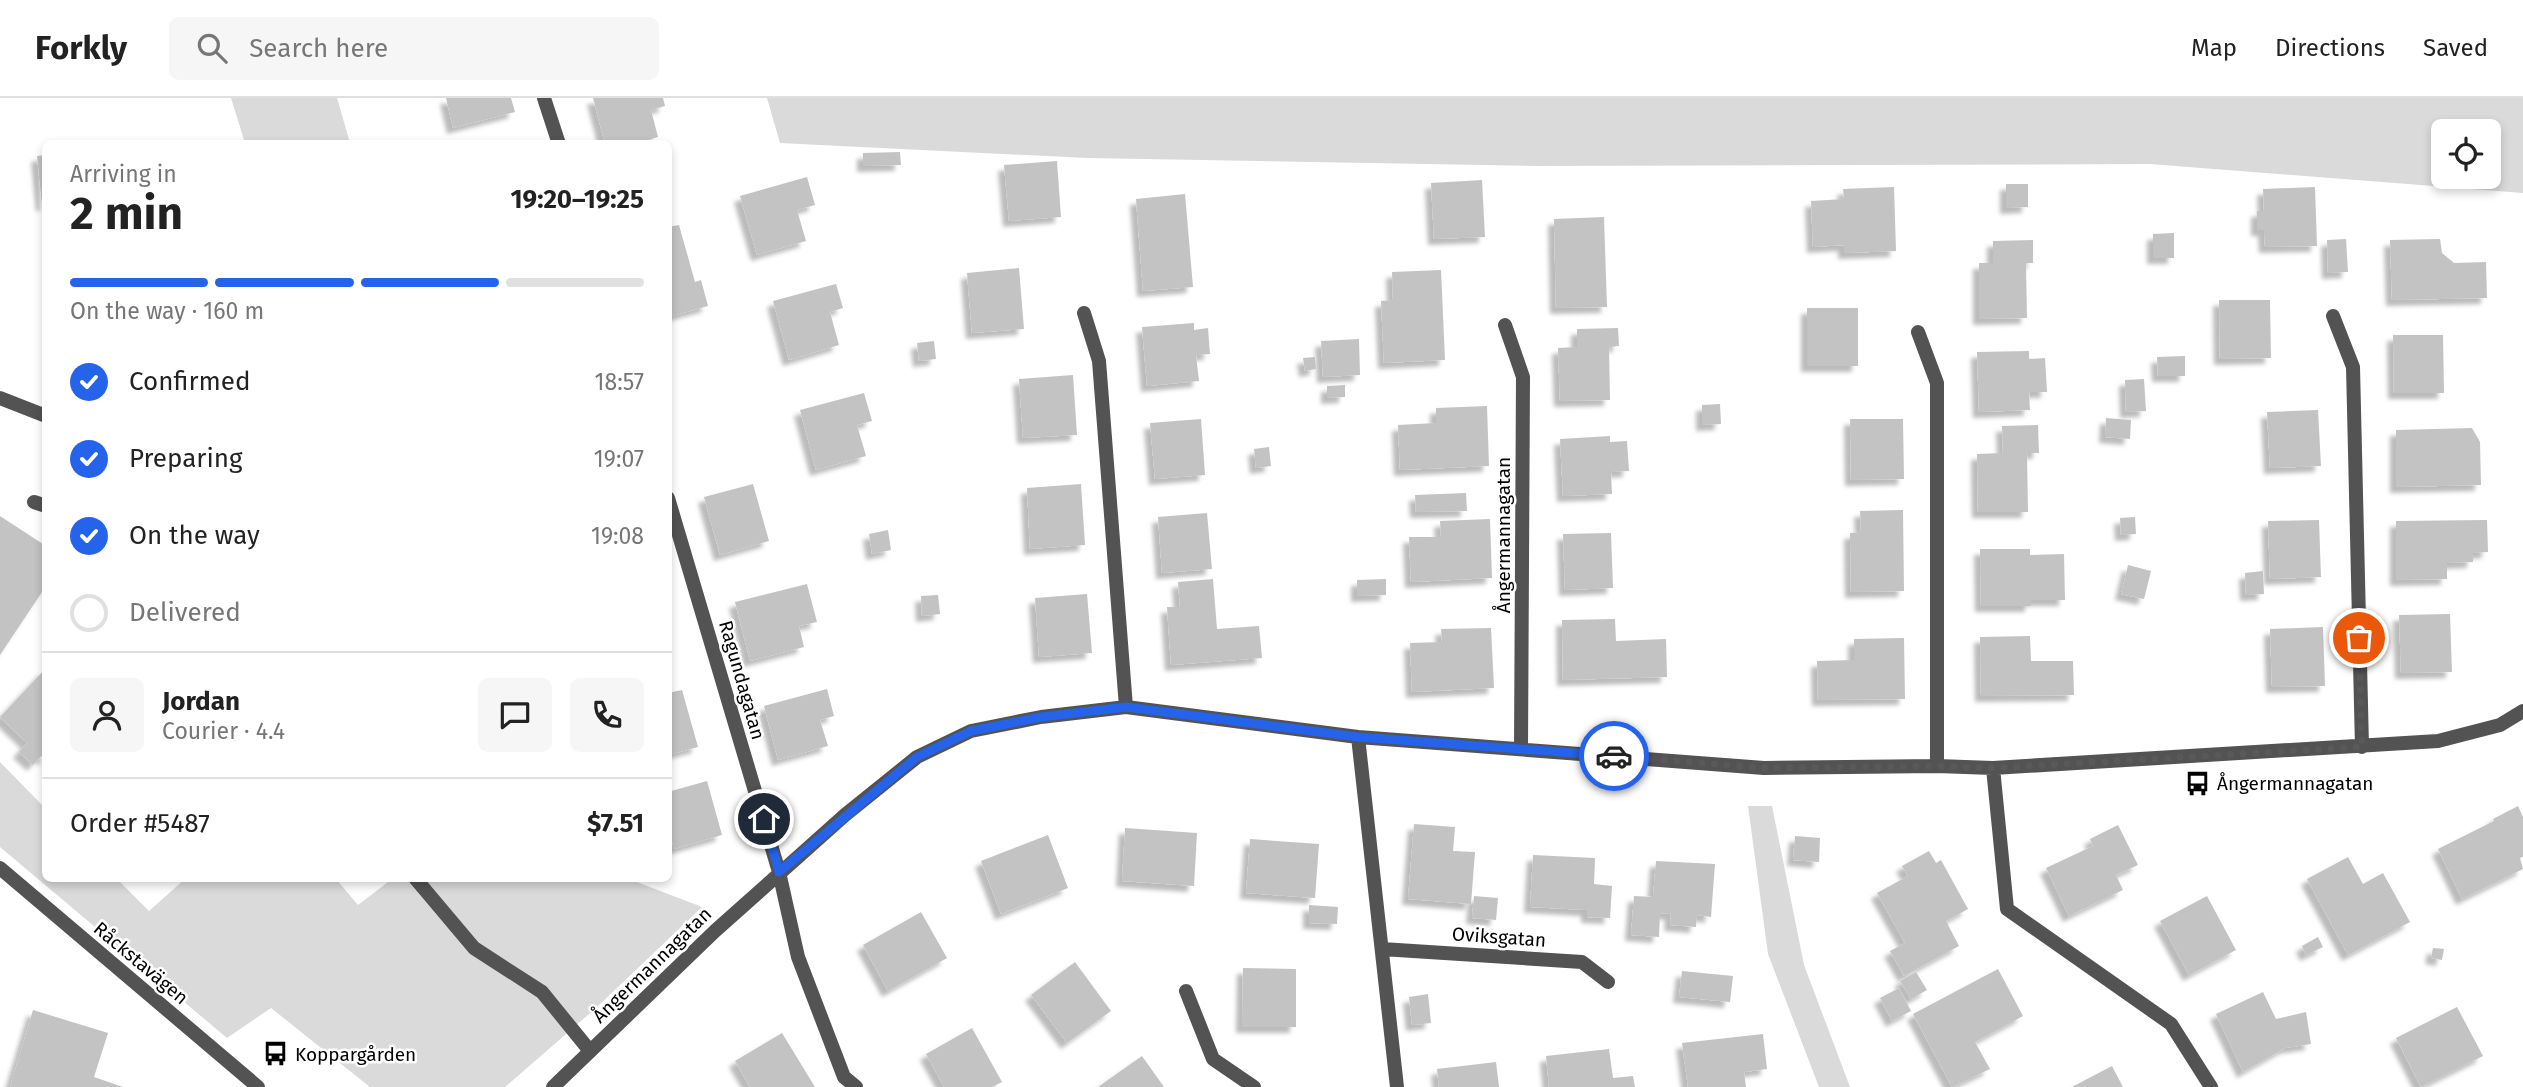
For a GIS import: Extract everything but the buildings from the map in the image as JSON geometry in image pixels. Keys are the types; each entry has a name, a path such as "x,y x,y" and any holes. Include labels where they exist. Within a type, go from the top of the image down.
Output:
{"street":[{"path":"544,98 558,140"},
{"path":"1084,313 1099,361 1126,707"},
{"path":"2333,316 2353,367 2362,747"},
{"name":"Ångermannagatan","path":"1505,325 1523,376 1521,748"},
{"path":"1918,332 1937,383 1937,766"},
{"path":"0,398 42,414"},
{"name":"Ragundagatan","path":"672,511 779,872"},
{"name":"Ångermannagatan","path":"553,1087 779,872 917,757 971,731 1041,717 1126,707 1358,737 1764,768 1993,768 2438,741 2500,725 2523,712"},
{"path":"1358,737 1397,1087"},
{"path":"1993,768 2007,909 2171,1024 2211,1087"},
{"name":"Råckstavägen","path":"0,868 258,1087"},
{"path":"779,872 798,957 844,1077 856,1087"},
{"path":"418,882 474,948 542,992 590,1051"},
{"name":"Oviksgatan","path":"1382,948 1583,962 1608,982"},
{"path":"1186,991 1213,1059 1254,1087"}],"shaded area":[{"path":"231,98 337,98 349,140 244,140"},
{"path":"767,98 2523,98 2523,193 2472,189 2501,189 2501,119 2431,119 2431,186 2150,164 1538,166 1087,158 780,143"},
{"path":"0,762 42,805 42,882 120,882 149,911 182,882 339,882 358,905 388,882 637,882 702,907 596,1008 505,1087 370,1087 271,1008 227,1038 0,847"},
{"path":"1748,806 1772,806 1804,965 1850,1087 1819,1087 1768,954"}],"way so far":[{"path":"1614,756 1764,768 1993,768 2362,747 2359,638"}],"place":[{"name":"Ångermannagatan","path":"2197,783"},
{"name":"Koppargården","path":"275,1054"}],"route":[{"path":"764,819 779,872 917,757 971,731 1041,717 1126,707 1358,737 1614,756"}]}
